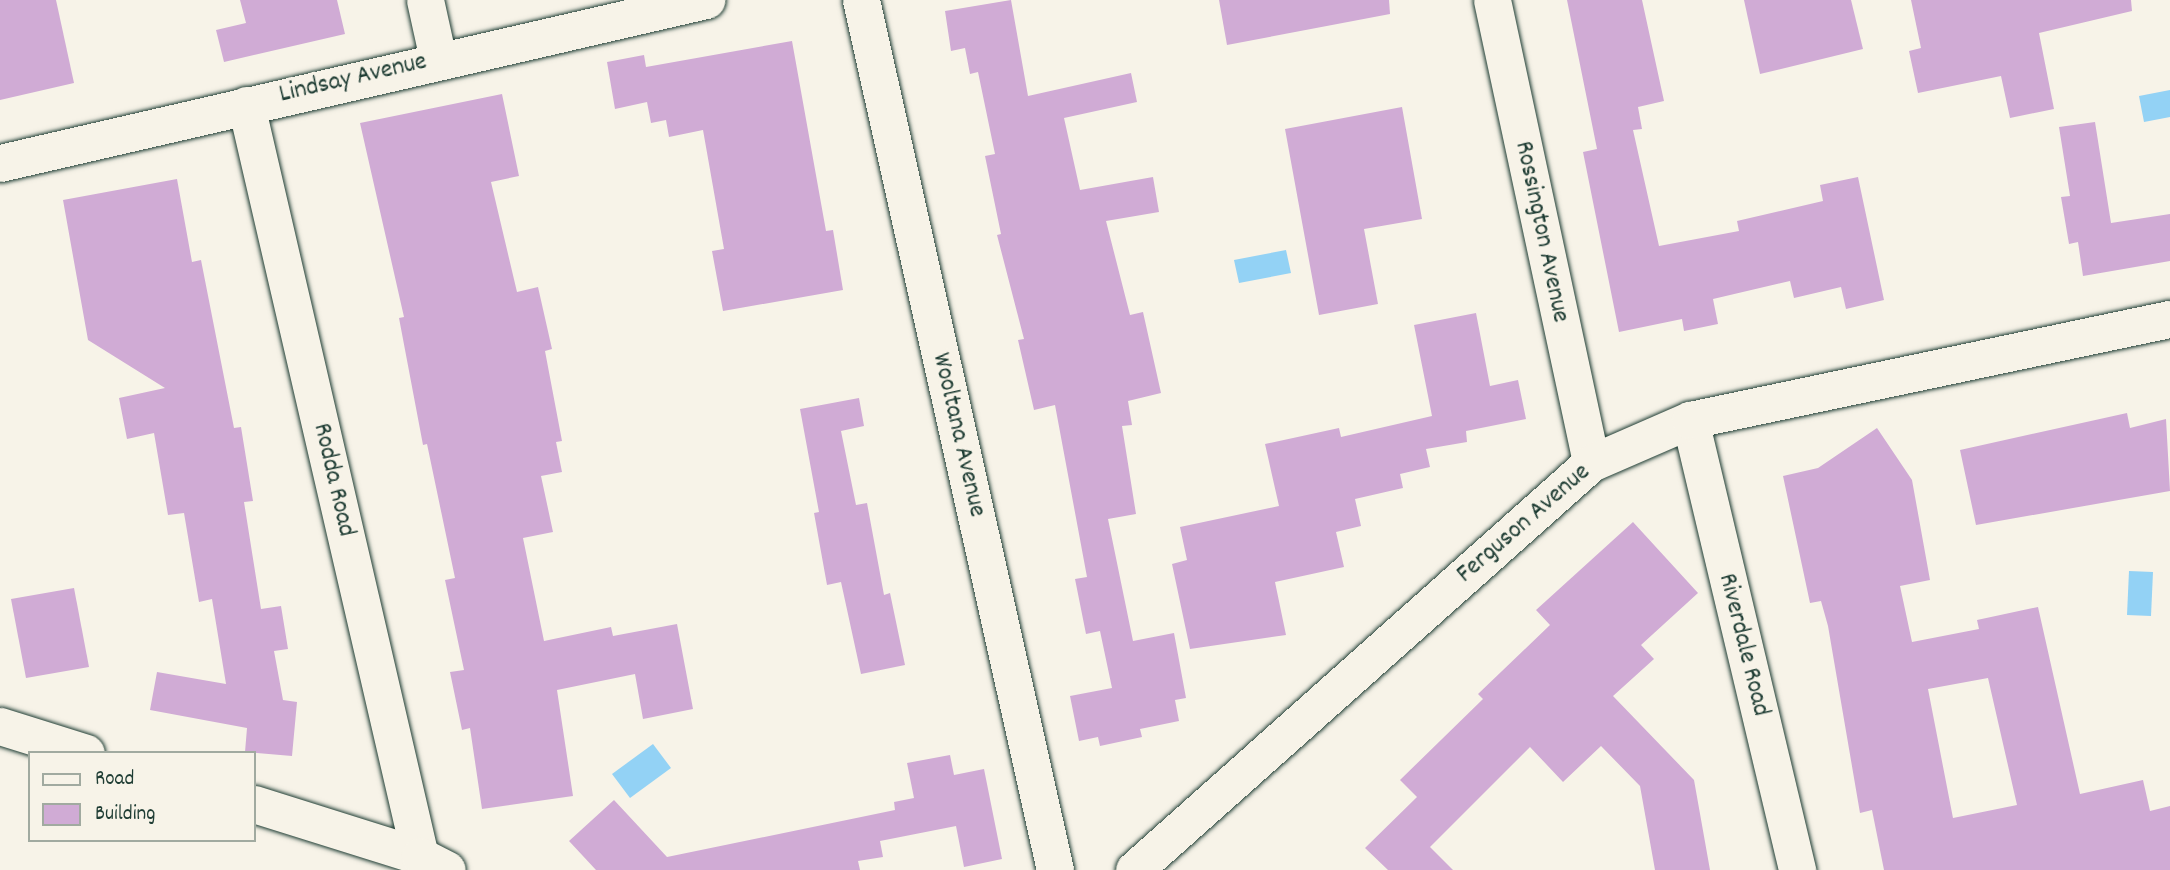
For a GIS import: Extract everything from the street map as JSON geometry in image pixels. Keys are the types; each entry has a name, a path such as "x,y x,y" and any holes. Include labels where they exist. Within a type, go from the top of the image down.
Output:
{"street":[{"path":"425,0 438,59"},
{"name":"Lindsay Avenue","path":"0,163 438,59 706,0"},
{"name":"Wooltana Avenue","path":"861,0 1055,870"},
{"name":"Rossington Avenue","path":"1492,0 1591,463"},
{"name":"Rodda Road","path":"246,104 433,863"},
{"name":"Ferguson Avenue","path":"1135,870 1591,463 1690,420 2170,319"},
{"name":"Riverdale Road","path":"1690,420 1797,870"},
{"path":"0,726 80,751"},
{"path":"256,805 433,863"}],"water":[{"path":"2170,90 2170,117 2144,122 2139,96"},
{"path":"1286,250 1291,273 1239,283 1234,260"},
{"path":"2129,571 2153,572 2151,616 2127,615"},
{"path":"653,744 671,768 630,798 612,774"}],"building":[{"path":"0,0 56,0 74,83 0,100"},
{"path":"240,0 337,0 345,34 224,62 216,30 246,23"},
{"path":"1011,0 1028,96 1131,73 1137,102 1064,118 1080,190 1153,177 1159,212 1106,221 1130,315 1143,312 1161,393 1128,401 1132,425 1122,426 1136,514 1108,519 1133,641 1174,633 1186,698 1175,700 1179,721 1140,729 1142,737 1100,746 1098,737 1079,741 1070,696 1112,688 1100,631 1086,634 1075,579 1087,577 1055,405 1034,410 1018,340 1024,339 997,235 1001,234 985,156 995,154 978,72 970,74 965,48 951,51 945,11"},
{"path":"1219,0 1389,0 1390,14 1227,45"},
{"path":"1567,0 1642,0 1664,101 1638,107 1642,129 1633,130 1659,246 1739,231 1737,221 1823,201 1820,185 1858,177 1884,300 1846,309 1841,287 1794,298 1790,281 1713,299 1718,324 1684,331 1682,319 1619,332 1583,152 1597,149"},
{"path":"1744,0 1851,0 1863,49 1760,74"},
{"path":"1911,0 2131,0 2132,11 2039,33 2054,109 2010,118 2001,76 1918,93 1909,51 1921,48"},
{"path":"792,41 826,231 833,230 843,290 723,311 712,251 724,249 703,130 669,137 666,120 651,123 647,102 615,109 607,62 644,55 646,67"},
{"path":"502,94 519,176 491,182 517,292 538,287 552,349 545,351 562,441 556,442 562,472 541,476 553,532 523,538 544,641 611,627 613,636 677,624 693,709 643,719 635,674 557,690 573,796 482,809 470,728 462,730 450,672 464,670 445,580 455,578 427,444 423,445 399,318 404,317 360,123"},
{"path":"1402,107 1422,219 1364,229 1378,304 1319,315 1285,129"},
{"path":"2095,122 2111,223 2170,214 2170,261 2083,276 2078,242 2069,244 2061,197 2070,196 2059,127"},
{"path":"177,179 192,262 201,260 234,428 241,427 253,501 244,502 261,609 281,606 288,649 274,651 283,700 297,702 292,756 245,751 247,728 150,710 157,672 226,684 212,599 199,602 184,513 168,515 154,433 127,439 119,398 165,388 88,340 63,200"},
{"path":"1476,313 1490,386 1518,380 1526,419 1466,431 1467,442 1426,449 1430,467 1400,474 1403,488 1355,499 1361,526 1336,532 1344,567 1275,582 1286,635 1190,649 1172,564 1187,560 1180,527 1279,506 1265,444 1339,428 1341,437 1432,416 1414,325"},
{"path":"859,398 864,426 841,431 856,505 867,503 884,595 890,593 905,665 861,674 841,582 827,585 814,513 819,512 800,409"},
{"path":"2127,413 2130,428 2166,419 2170,491 1976,525 1960,450"},
{"path":"1877,428 1912,480 1930,580 1900,586 1912,642 1979,629 1977,620 2038,607 2080,794 2143,780 2150,811 2170,806 2170,870 1884,870 1872,810 1860,813 1828,626 1821,601 1810,603 1783,476 1818,468","holes":["1988,678 2017,805 1953,818 1928,689"]},
{"path":"1633,522 1698,593 1641,645 1654,659 1613,696 1694,780 1710,870 1655,870 1640,786 1601,746 1563,782 1530,747 1430,847 1453,870 1388,870 1365,848 1417,797 1400,780 1483,699 1478,694 1550,625 1536,610"},
{"path":"74,588 89,667 26,678 11,599"},
{"path":"950,755 954,775 984,769 1002,859 964,867 956,826 880,841 883,857 858,861 860,870 596,870 569,841 614,800 667,857 895,810 894,802 914,798 907,763"}]}
